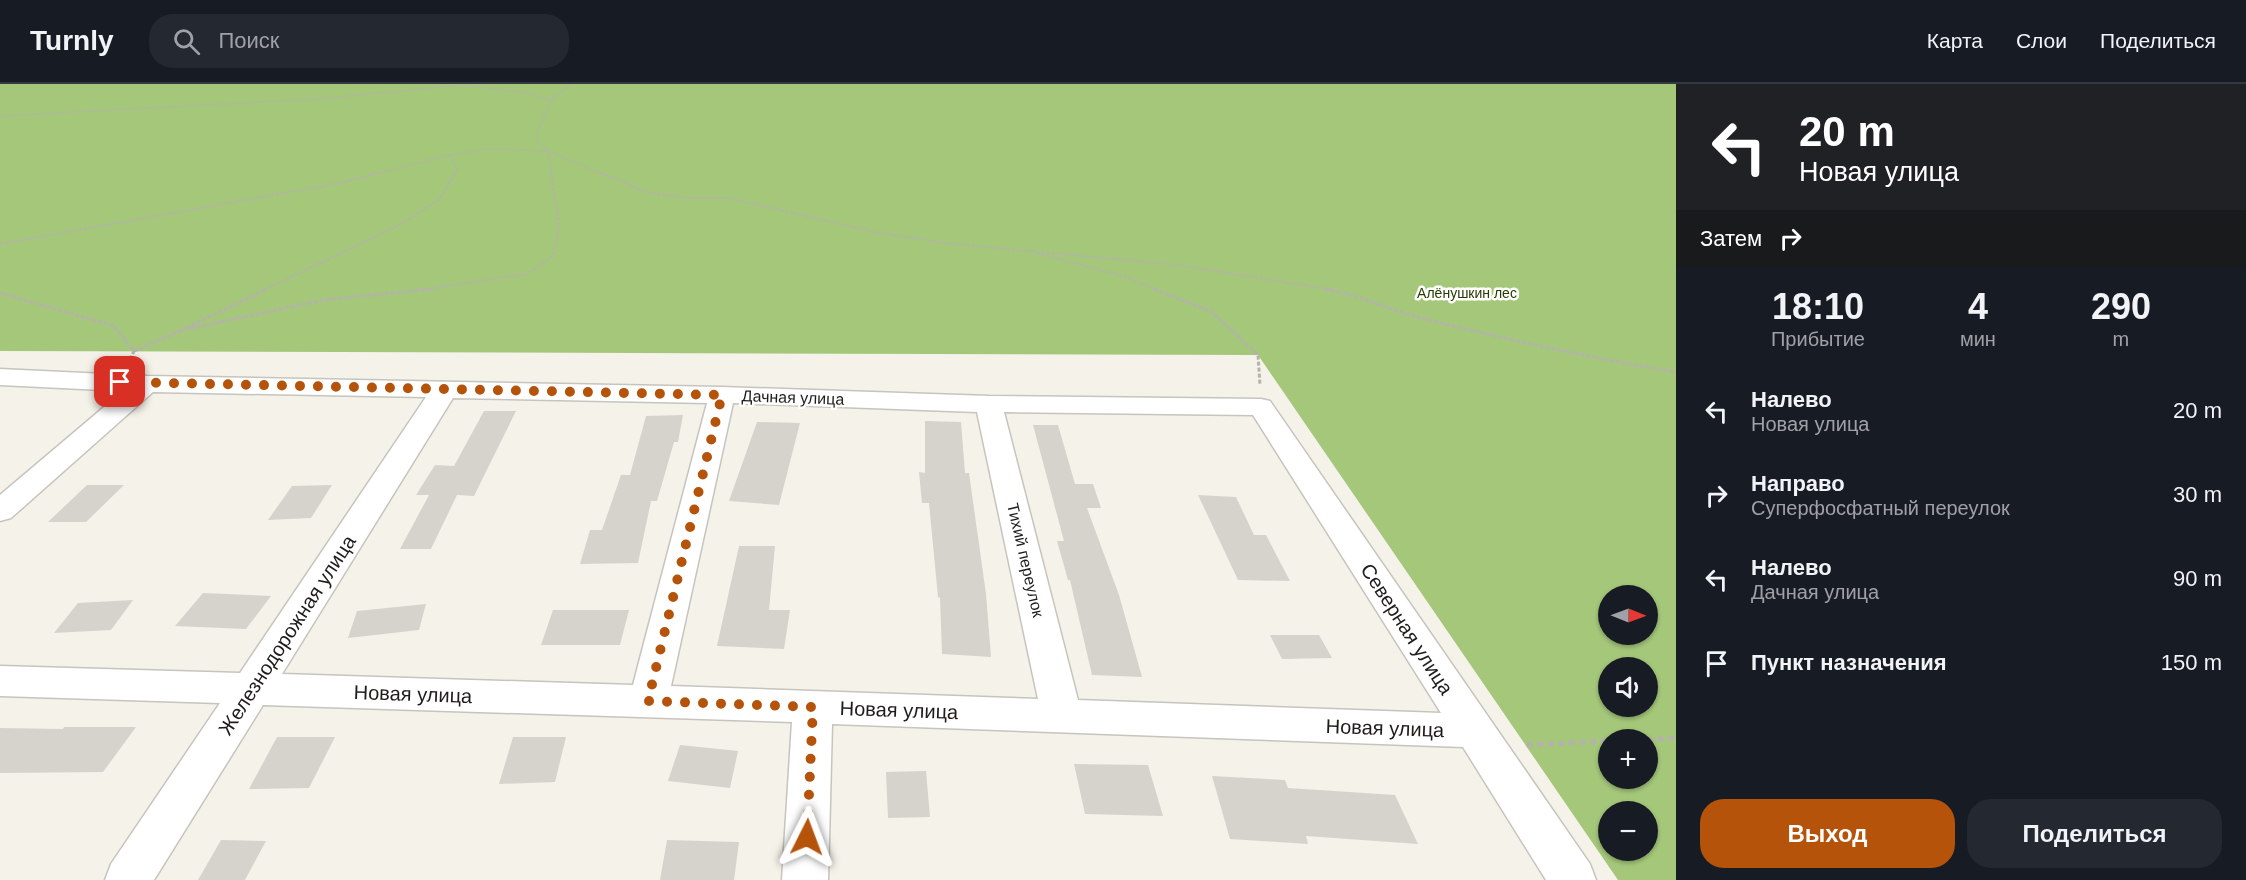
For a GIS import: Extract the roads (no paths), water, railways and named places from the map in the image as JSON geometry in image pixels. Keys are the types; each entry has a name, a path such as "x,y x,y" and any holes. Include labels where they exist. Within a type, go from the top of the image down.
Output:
{"street":[{"name":"Дачная улица","path":"0,377 134,383 722,395 989,404 1261,407"},
{"path":"0,511 134,383"},
{"name":"Железнодорожная улица","path":"128,880 446,389"},
{"path":"648,701 722,395"},
{"name":"Тихий переулок","path":"989,404 1062,716"},
{"name":"Северная улица","path":"1261,407 1573,880"},
{"name":"Новая улица","path":"0,681 648,701 1474,731"},
{"path":"805,880 813,707"}],"park label":[{"name":"Алёнушкин лес","path":"1467,293"}]}
